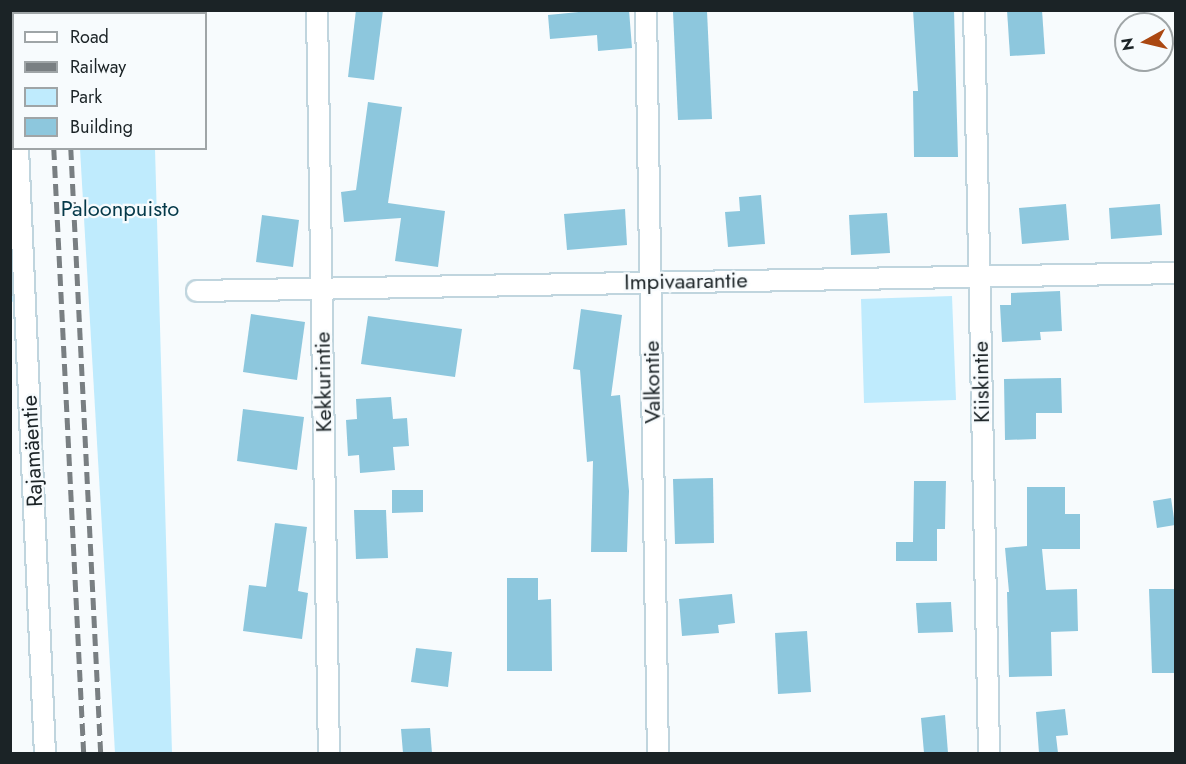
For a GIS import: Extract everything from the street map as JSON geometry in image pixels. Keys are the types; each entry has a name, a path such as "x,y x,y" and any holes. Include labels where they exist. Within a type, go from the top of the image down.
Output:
{"street":[{"name":"Kekkurintie","path":"317,10 329,753"},
{"name":"Valkontie","path":"646,10 658,753"},
{"name":"Kiiskintie","path":"974,10 989,753"},
{"name":"Rajamäentie","path":"18,150 45,753"},
{"name":"Impivaarantie","path":"197,291 978,274 1176,273"}],"green space":[{"path":"10,11 12,24 12,150 14,150 25,300 11,302"},
{"name":"Paloonpuisto","path":"80,150 155,150 172,753 115,753"},
{"path":"952,296 956,400 864,403 861,299"}],"building":[{"path":"356,10 383,10 374,80 348,77"},
{"path":"599,10 629,10 632,48 598,51 597,35 550,39 548,15"},
{"path":"913,10 954,10 958,157 914,157 913,91 918,91"},
{"path":"1007,10 1042,10 1045,54 1010,56"},
{"path":"707,11 712,119 678,120 673,12"},
{"path":"368,102 402,107 388,203 445,211 438,267 395,261 401,218 344,222 341,192 356,190"},
{"path":"761,195 765,244 728,247 725,212 740,211 739,197"},
{"path":"1066,204 1069,240 1022,244 1019,208"},
{"path":"1160,204 1162,235 1111,239 1109,208"},
{"path":"625,209 627,245 567,250 564,214"},
{"path":"887,213 890,253 851,255 849,215"},
{"path":"262,215 299,220 293,267 256,262"},
{"path":"1060,291 1062,331 1040,332 1041,340 1002,342 1000,305 1011,305 1011,293"},
{"path":"581,309 622,315 611,396 620,395 629,491 627,552 591,552 593,461 587,462 580,370 573,369"},
{"path":"251,314 305,322 297,380 243,372"},
{"path":"368,316 462,329 455,377 361,364"},
{"path":"1061,378 1062,413 1036,413 1036,439 1005,440 1004,379"},
{"path":"391,397 393,419 407,418 409,446 393,447 395,470 360,473 359,455 348,456 346,420 357,419 356,399"},
{"path":"243,409 304,417 297,470 237,461"},
{"path":"713,478 714,543 675,544 673,479"},
{"path":"914,481 946,481 945,529 937,529 937,561 896,561 896,542 913,542"},
{"path":"1027,487 1065,487 1065,514 1080,514 1080,549 1042,549 1046,590 1077,589 1078,631 1051,632 1052,676 1009,677 1007,592 1009,592 1005,548 1027,546"},
{"path":"392,490 423,490 423,512 392,513"},
{"path":"1171,498 1175,525 1157,528 1153,501"},
{"path":"354,510 386,510 388,558 356,559"},
{"path":"275,523 307,527 298,591 308,593 302,639 243,631 249,585 266,587"},
{"path":"507,578 538,578 538,600 551,599 552,671 507,671"},
{"path":"1149,589 1176,589 1176,673 1152,673"},
{"path":"732,594 735,623 718,625 719,633 682,636 679,599"},
{"path":"951,602 953,632 918,633 916,603"},
{"path":"807,631 811,692 778,694 775,633"},
{"path":"416,648 452,652 448,687 411,682"},
{"path":"1065,709 1068,735 1056,736 1058,753 1039,753 1036,712"},
{"path":"945,715 948,753 924,753 921,718"},
{"path":"430,728 432,753 403,753 401,729"}],"railway":[{"path":"54,150 84,754"},
{"path":"71,150 101,754"}]}
